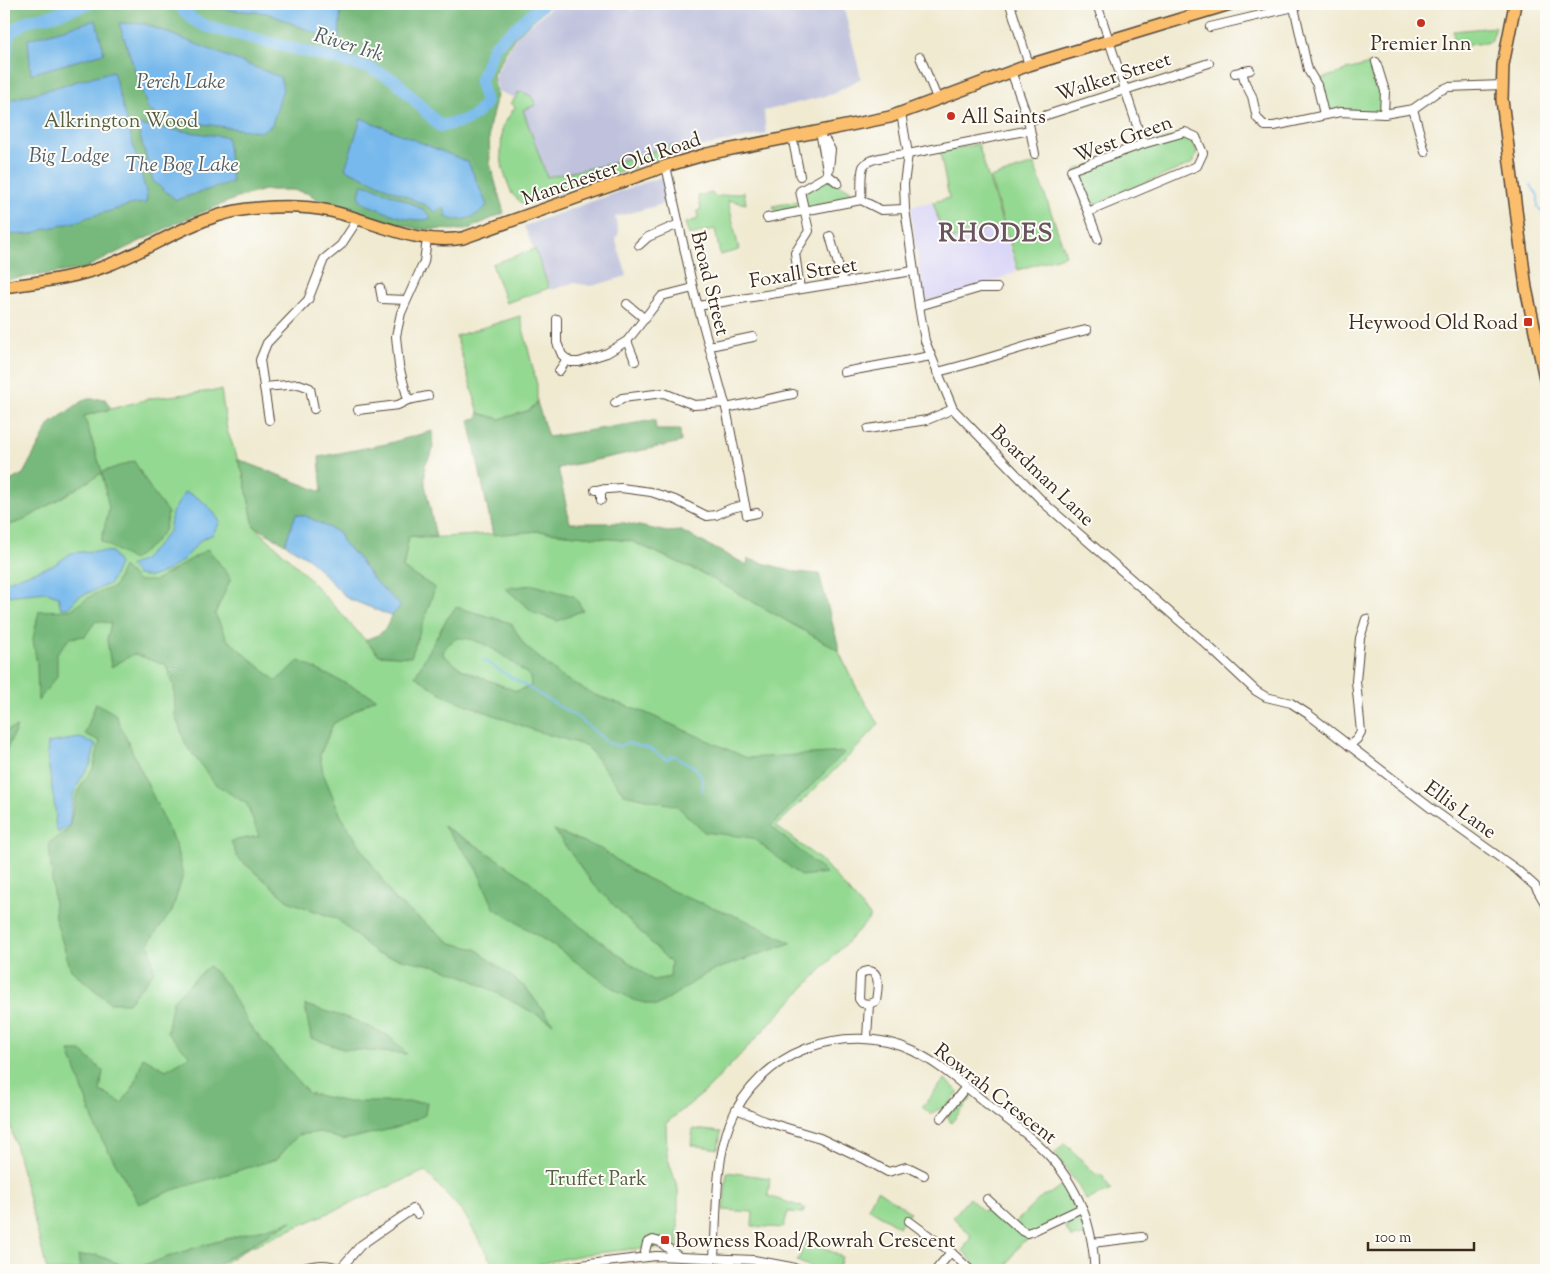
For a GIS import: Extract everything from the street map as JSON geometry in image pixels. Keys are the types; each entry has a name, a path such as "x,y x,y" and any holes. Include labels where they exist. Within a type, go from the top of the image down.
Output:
{"main road":[{"name":"Manchester Old Road","path":"4,287 95,270 133,254 202,220 244,209 312,208 427,239 454,239 472,235 666,166 707,154 878,120 1029,65 1228,4"},
{"path":"1515,4 1503,66 1502,100 1526,288 1546,383"}],"street":[{"path":"1010,4 1029,65"},
{"path":"1097,4 1143,144"},
{"path":"1210,27 1294,7 1308,70 1317,85 1324,114"},
{"path":"920,57 937,98"},
{"path":"1376,62 1385,91 1384,114"},
{"name":"Walker Street","path":"1028,121 1209,63"},
{"path":"1011,71 1028,121 1036,154"},
{"path":"1242,71 1245,83 1252,96 1257,118 1265,126 1282,125 1324,114 1348,112 1384,114 1413,109 1448,87 1502,85"},
{"path":"1413,109 1425,152"},
{"name":"Boardman Lane","path":"901,113 908,154 904,184 904,209 925,341 953,409 1046,505 1206,643 1256,691 1266,698 1296,705 1349,746"},
{"path":"861,200 863,166 868,162 890,156 1030,130"},
{"path":"820,131 828,175 838,183"},
{"name":"West Green","path":"1088,212 1197,166 1203,153 1196,137 1186,132 1143,144 1072,170 1098,239"},
{"path":"792,136 800,176"},
{"path":"826,142 831,150 828,175"},
{"name":"Broad Street","path":"666,166 693,288 726,406 747,515 757,513"},
{"path":"800,289 795,252 809,231 800,191 828,175"},
{"path":"767,218 861,200 881,210 904,209"},
{"path":"269,420 260,360 267,343 308,300 324,259 340,245 358,219"},
{"path":"639,245 648,237 679,224"},
{"path":"830,236 843,282"},
{"path":"408,400 399,366 396,344 398,323 406,300 424,262 427,239"},
{"name":"Foxall Street","path":"698,306 913,271"},
{"path":"380,288 382,299 406,300"},
{"path":"558,319 557,343 562,355 570,362 579,362 607,353 627,341 662,296 693,288"},
{"path":"919,306 980,288 997,288"},
{"path":"627,304 645,319"},
{"path":"937,372 977,362 1056,337 1088,330"},
{"path":"710,346 753,337"},
{"path":"627,341 635,361"},
{"path":"844,372 931,356"},
{"path":"560,370 567,359"},
{"path":"264,387 299,384 310,388 314,409"},
{"path":"615,403 622,398 664,393 694,405 726,406 793,394"},
{"path":"358,410 398,405 408,400 428,396"},
{"path":"868,430 927,420 953,409"},
{"path":"601,500 598,490 621,488 651,492 675,500 707,516 745,506"},
{"path":"1349,746 1358,739 1361,732 1357,669 1360,638 1366,618"},
{"name":"Ellis Lane","path":"1349,746 1432,809 1516,869 1534,886 1546,905"},
{"path":"867,1038 869,1004"},
{"name":"Rowrah Crescent","path":"714,1257 721,1160 725,1137 737,1109 751,1088 777,1064 809,1046 844,1038 867,1038 888,1042 912,1051 933,1062 1016,1126 1052,1157 1073,1187 1082,1208 1092,1243 1094,1270"},
{"path":"941,1118 966,1088"},
{"path":"737,1109 764,1121 820,1138 888,1172 906,1167 924,1175"},
{"path":"987,1199 1021,1230 1027,1233 1082,1208"},
{"path":"296,1270 311,1265 324,1265 341,1270 361,1245 413,1209 417,1214"},
{"path":"909,1221 951,1252 970,1270"},
{"path":"1092,1243 1142,1237"},
{"path":"644,1257 646,1243 653,1240 660,1242 678,1256"},
{"path":"936,1270 951,1252"},
{"path":"553,1270 644,1257 678,1256 754,1260 799,1270"}],"shaded area":[{"path":"555,4 626,4 632,11 646,4 843,4 861,78 834,94 764,111 766,134 673,152 552,194 517,99 498,91 495,76 516,37"},
{"path":"666,175 671,202 615,217 619,234 615,238 627,276 592,286 573,283 551,290 524,226"},
{"path":"932,202 945,242 1003,226 1017,271 984,286 925,302 911,206"}],"green space":[{"name":"Alkrington Wood","path":"4,4 551,4 514,38 493,75 497,95 489,128 490,164 504,213 466,230 418,229 324,203 307,193 292,190 264,190 237,198 181,221 83,269 4,280"},
{"path":"1496,27 1491,42 1455,47 1453,31"},
{"path":"1371,64 1374,65 1383,93 1382,113 1340,109 1326,111 1320,79"},
{"path":"522,92 531,96 536,105 523,110 547,177 609,164 674,145 675,153 524,205 512,194 503,170 501,155 502,127 515,107 511,103 518,95 517,93"},
{"path":"1182,134 1191,136 1197,153 1193,163 1089,207 1075,170"},
{"path":"978,144 1003,225 945,241 933,202 949,198 940,152"},
{"path":"1034,164 1066,255 1018,270 990,178"},
{"path":"828,178 858,195 856,198 806,209 803,192"},
{"path":"744,192 746,204 728,200 739,250 720,255 715,229 689,235 685,223 698,219 697,211 701,209 698,196 712,193 715,197"},
{"path":"799,201 801,210 780,214 773,206"},
{"path":"535,249 549,288 506,303 492,264"},
{"path":"520,316 537,385 537,402 530,410 500,419 479,413 456,336"},
{"name":"Truffet Park","path":"221,390 227,430 243,473 254,526 300,569 379,655 435,588 403,568 409,536 428,538 539,531 631,541 704,574 838,650 859,693 879,724 852,753 776,826 822,861 871,917 706,1091 666,1123 667,1156 678,1189 678,1248 633,1249 588,1254 520,1270 496,1270 463,1212 425,1171 248,1248 213,1270 47,1270 4,1101 4,527 24,520 102,472 84,416 152,398"},
{"path":"85,399 105,399 111,409 84,416 102,472 134,461 153,493 168,513 164,531 152,545 133,560 101,541 109,509 102,473 24,520 4,527 4,484 23,474 50,424"},
{"path":"537,402 548,437 655,420 656,430 680,430 681,442 558,468 570,523 625,523 667,532 681,531 747,565 748,559 796,572 819,574 838,650 704,574 631,541 539,531 493,535 469,420 477,418 479,413 500,419 530,410"},
{"path":"432,431 433,450 425,465 425,484 436,537 409,536 403,568 435,588 411,657 379,655 365,640 380,634 387,626 391,616 400,606 373,579 358,558 342,541 339,533 296,514 285,544 254,526 243,473 237,459 322,492 319,457 386,444"},
{"path":"208,549 231,578 215,614 227,639 276,681 299,661 376,698 333,724 320,755 323,773 341,816 395,900 451,943 476,949 526,988 553,1023 468,978 436,966 377,954 337,919 290,902 237,857 231,841 259,836 247,804 215,784 186,745 175,715 174,686 166,665 134,654 111,667 107,639 111,623 96,621 85,636 70,638 57,653 57,676 38,701 37,665 33,639 39,611 70,610 94,594 114,587 123,567 138,581 155,581"},
{"path":"534,585 574,596 583,610 558,621 534,613 505,588"},
{"path":"456,607 511,623 525,646 562,677 595,695 646,713 747,758 845,752 771,826 826,873 801,876 753,838 704,832 677,806 624,794 587,746 533,730 447,697 415,676 446,620","holes":["457,638 477,641 505,657 530,676 531,686 517,691 511,689 463,670 443,655 446,647"]},
{"path":"96,703 115,714 176,846 183,875 172,911 149,942 154,972 128,1003 110,1003 71,970 55,918 49,843 69,829 76,797 83,782 93,769 100,741 85,734"},
{"path":"17,727 4,755 4,731"},
{"path":"443,826 528,880 580,926 653,980 670,977 671,963 592,883 554,830 601,849 634,872 683,896 743,919 791,943 709,972 657,1006 633,1000 494,908 475,865"},
{"path":"209,966 227,985 249,1025 308,1093 347,1102 427,1102 425,1115 396,1128 343,1140 320,1132 298,1135 277,1159 173,1190 139,1204 97,1131 69,1051 81,1051 103,1071 100,1091 122,1103 135,1084 143,1057 166,1070 190,1056 167,1033 173,1000"},
{"path":"305,1005 351,1019 389,1036 407,1054 343,1049 311,1038"},
{"path":"945,1079 959,1092 946,1107 936,1110 932,1115 922,1107"},
{"path":"966,1095 971,1099 951,1123 948,1117 952,1107 959,1099"},
{"path":"693,1129 721,1132 718,1149 691,1145"},
{"path":"1065,1143 1095,1174 1102,1175 1111,1190 1086,1200 1055,1153"},
{"path":"727,1172 770,1178 768,1196 805,1208 803,1213 788,1212 783,1228 752,1226 753,1212 723,1210"},
{"path":"1064,1183 1080,1217 1085,1236 1071,1237 1063,1222 1021,1243 1003,1270 980,1270 963,1251 971,1236 953,1217 969,1198 983,1211 991,1208 1011,1227 1042,1196 1051,1193"},
{"path":"877,1190 910,1212 899,1227 868,1208"},
{"path":"292,1221 207,1270 80,1270 78,1256 97,1255 132,1269 197,1247"},
{"path":"808,1239 842,1257 838,1270 817,1270 797,1261"}],"water":[{"path":"213,4 341,4 339,43 267,13 219,9"},
{"path":"96,20 104,53 31,74 28,39"},
{"name":"Perch Lake","path":"119,23 145,24 280,77 283,89 272,125 261,132 160,118 148,109"},
{"name":"Big Lodge","path":"113,71 147,195 146,203 134,204 32,234 4,235 4,102"},
{"path":"361,118 468,162 487,205 474,216 462,220 451,219 446,217 444,208 435,212 425,205 345,169"},
{"name":"The Bog Lake","path":"137,125 227,137 232,182 176,200 153,181"},
{"path":"362,185 368,185 403,199 421,208 431,218 416,220 406,218 361,202 359,195"},
{"path":"185,492 206,504 220,522 212,535 199,542 185,558 173,567 153,576 137,575 129,566 143,560 169,531 172,513"},
{"path":"296,514 306,516 339,533 342,541 358,558 373,579 401,606 391,616 347,598 308,558 285,544"},
{"path":"112,552 119,564 110,584 78,597 68,608 61,608 58,596 47,592 4,596 4,584 8,581 54,565 71,553"},
{"path":"80,738 96,744 90,765 81,778 73,796 69,826 58,833 55,823 56,815 47,755 48,743"}],"waterway":[{"name":"River Irk","path":"4,72 9,33 29,20 50,16 89,4"},
{"name":"River Irk","path":"178,4 192,19 205,26 370,68 396,81 440,126 466,120 481,109 486,102 480,82 494,46 543,4"},
{"path":"1531,185 1538,196 1538,207 1546,217"},
{"path":"483,660 580,719 608,743 620,746 627,743 651,749 668,759 672,756 677,756 679,760 698,770 702,779 702,791"}],"place":[{"name":"Premier Inn","path":"1421,23"},
{"name":"All Saints","path":"951,116"},
{"name":"Heywood Old Road","path":"1528,322"},
{"name":"Bowness Road/Rowrah Crescent","path":"665,1240"}],"district":[{"name":"RHODES","path":"996,232"}]}
